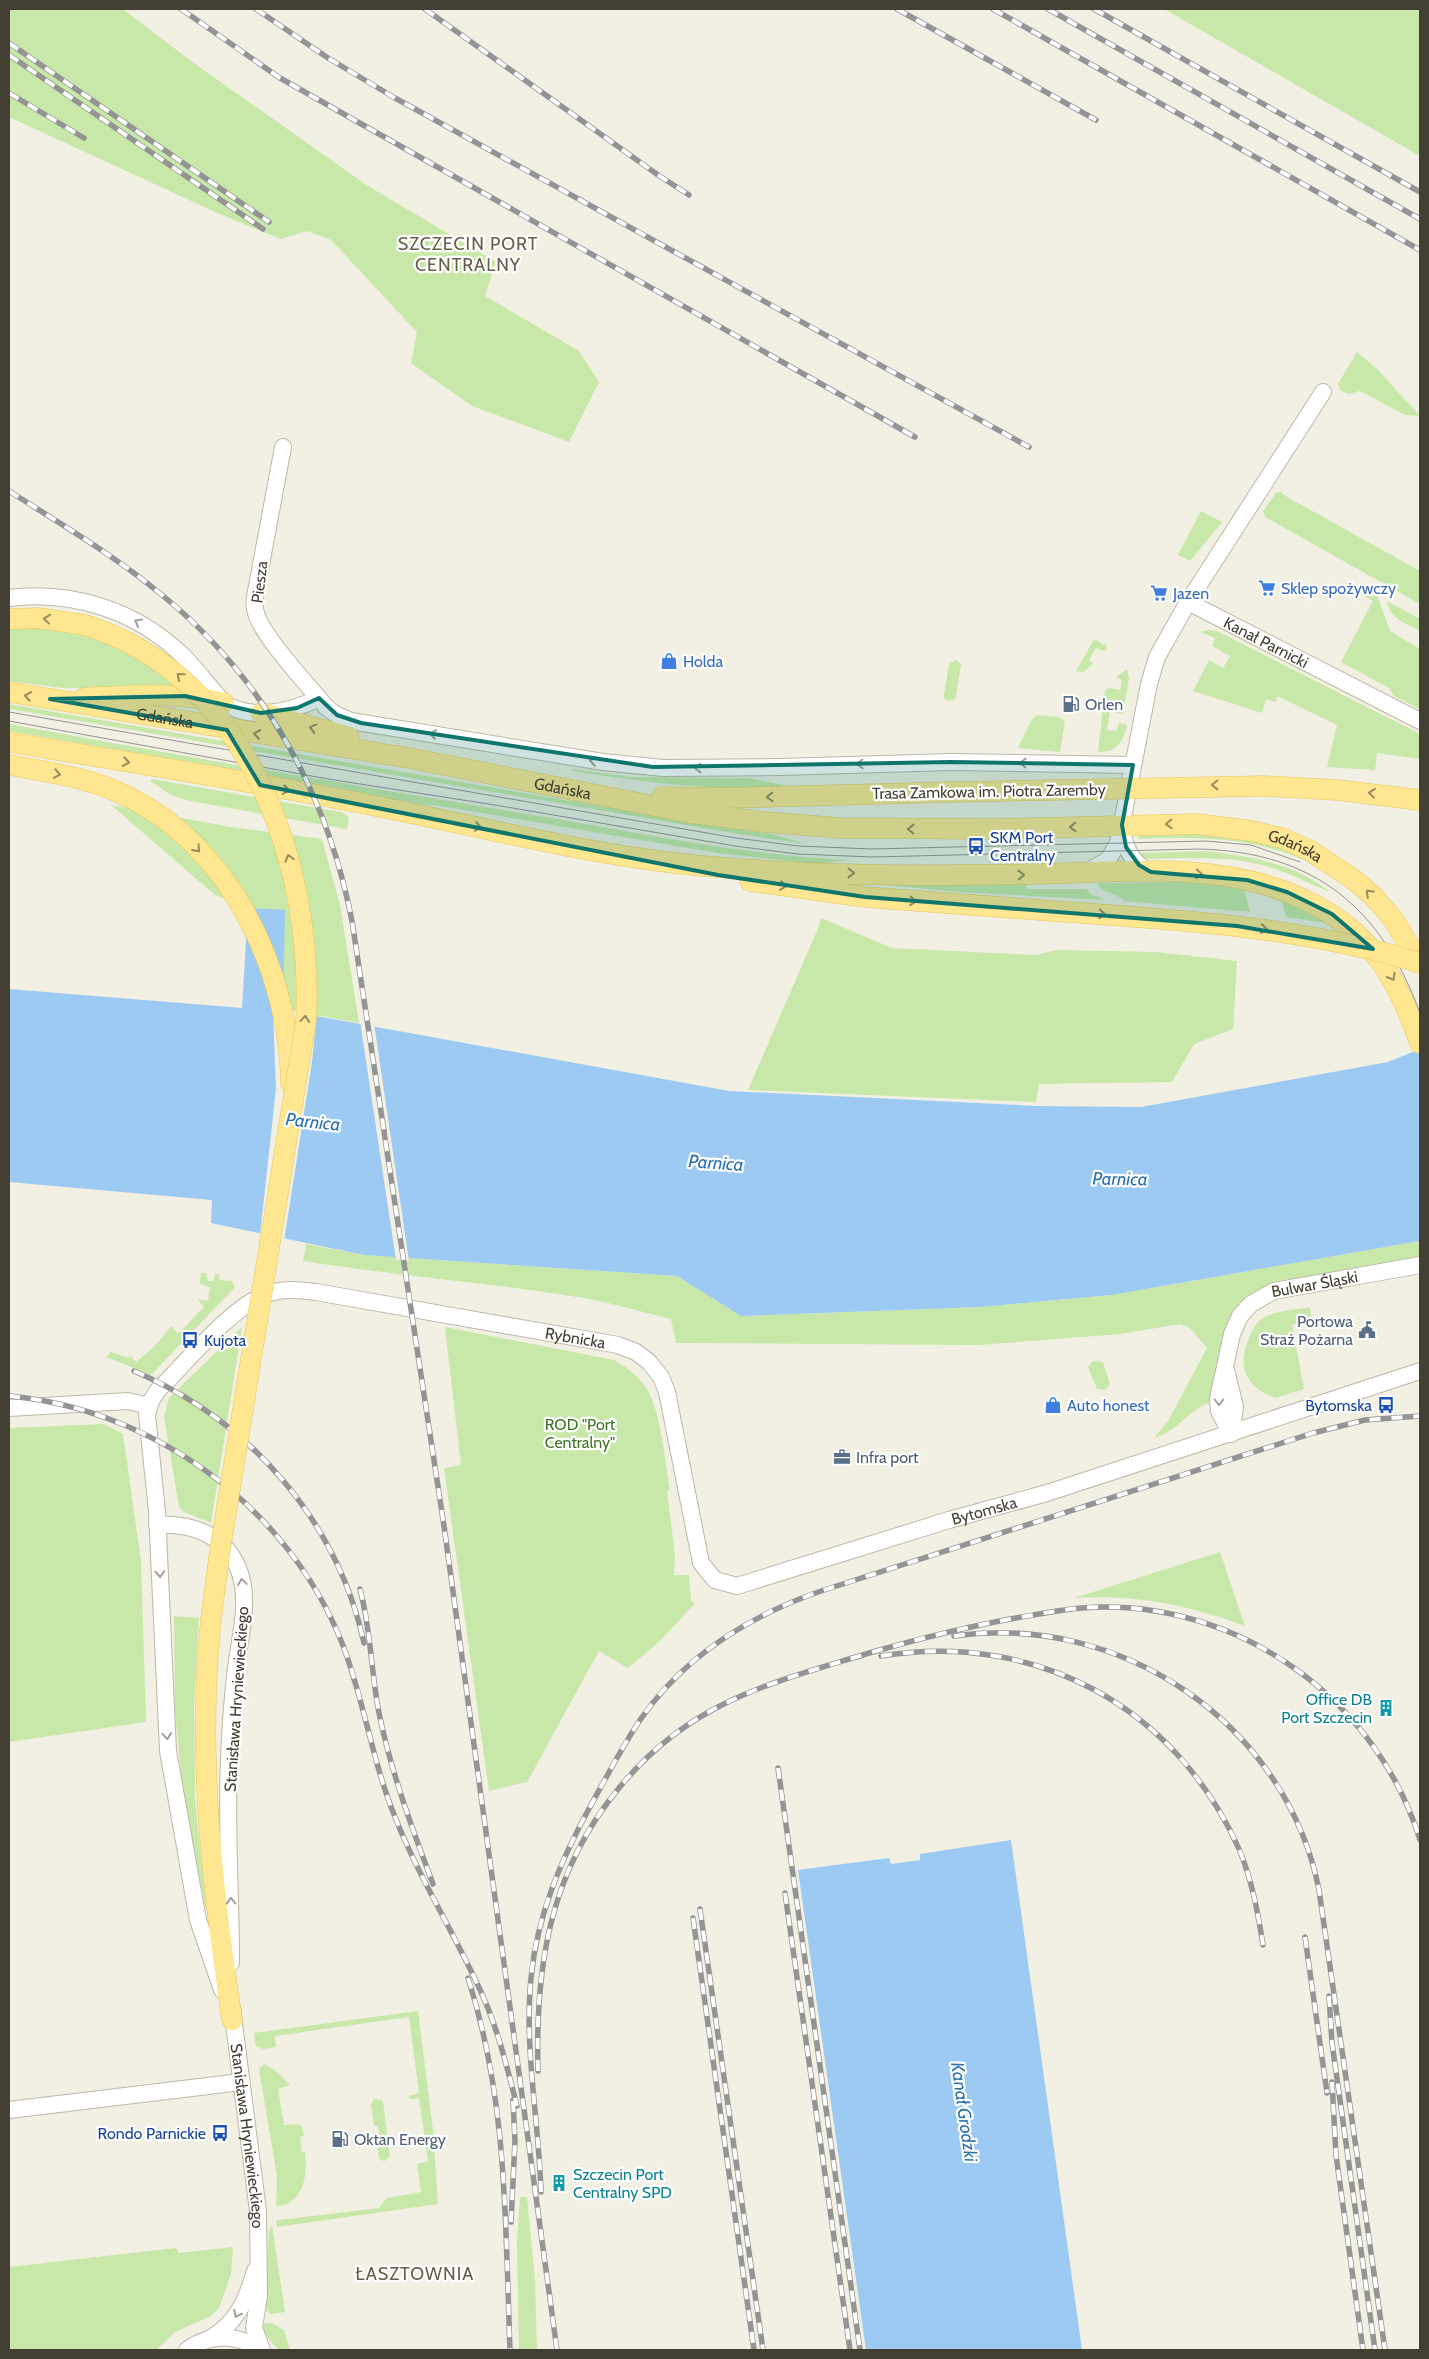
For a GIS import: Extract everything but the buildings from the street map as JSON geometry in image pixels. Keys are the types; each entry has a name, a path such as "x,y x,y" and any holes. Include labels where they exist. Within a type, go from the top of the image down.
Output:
{"main road":[{"path":"9,619 38,618 85,625 115,635 146,650 193,688 216,714 240,748 258,780 278,824 299,898 306,965 306,1021 211,1619 205,1708 206,1801 214,1885 232,2020"},
{"name":"Gdańska","path":"9,692 409,758 558,789 709,815 822,827 995,829 1122,825 1215,825 1252,831 1297,844 1340,869 1374,897 1401,930 1420,963"},
{"path":"50,700 154,694 185,696 224,703"},
{"path":"261,713 346,737 378,741 409,758"},
{"path":"9,742 379,807 649,861 833,894 1157,918 1279,931 1358,946 1420,963"},
{"path":"9,765 72,777 124,794 166,820 203,855 248,919 274,974 286,1024 292,1101"},
{"name":"Trasa Zamkowa im. Piotra Zaremby","path":"558,789 628,796 696,798 1264,786 1337,790 1420,800"},
{"path":"649,861 802,872 973,875 1150,872 1202,874 1247,880 1287,892 1332,914 1364,939 1386,967 1404,1000 1420,1043"}],"street":[{"path":"1080,874 1097,868 1108,860 1116,849 1152,670 1166,641 1188,602 1323,392"},
{"name":"Piesza","path":"283,447 263,552 255,609 259,622 269,636 319,698"},
{"path":"9,598 39,596 79,600 130,618 173,646 224,703 234,708 261,713 297,708 319,698"},
{"name":"Kanał Parnicki","path":"1188,602 1420,720"},
{"name":"Gdańska","path":"319,698 337,715 361,723 642,766 765,767 951,762 1133,765"},
{"path":"1122,825 1124,839 1130,854 1139,866 1150,872"},
{"name":"Bulwar Śląski","path":"1232,1434 1218,1406 1235,1325 1247,1308 1264,1295 1292,1287 1420,1265"},
{"name":"Rybnicka","path":"149,1406 157,1392 234,1315 264,1295 288,1290 327,1294 618,1345 639,1354 653,1367 665,1387 699,1558 706,1573 718,1582"},
{"name":"Bytomska","path":"718,1582 729,1586 745,1585 1232,1434 1420,1371"},
{"path":"9,1408 128,1401 149,1406"},
{"name":"Stanisława Hryniewieckiego","path":"149,1406 147,1422 157,1525 165,1719 172,1776 198,1920 232,2020"},
{"name":"Stanisława Hryniewieckiego","path":"157,1525 186,1526 214,1538 233,1557 242,1580 243,1607 232,1700 228,1796 232,2020 258,2211 260,2252 259,2295 254,2328 261,2350"},
{"path":"9,2110 241,2082"},
{"name":"Stanisława Hryniewieckiego","path":"209,2339 226,2329 236,2316 254,2275 260,2252"},
{"path":"187,2350 209,2339 238,2339 261,2350"}],"highlighted area":[{"path":"185,696 261,713 297,708 319,698 337,715 361,723 653,767 951,762 1133,765 1122,825 1126,847 1139,865 1151,872 1247,880 1287,892 1332,914 1373,949 1237,926 865,897 718,875 260,785 227,730 50,699"}],"green space":[{"path":"9,9 123,9 191,61 368,186 496,262 485,296 579,351 599,382 569,442 472,406 411,363 417,332 331,240 307,231 281,239 224,216 9,117"},
{"path":"1164,9 1420,9 1420,156"},
{"path":"1357,352 1378,370 1420,416 1405,415 1360,391 1348,394 1340,390 1338,384"},
{"path":"1277,492 1282,492 1282,494 1420,571 1420,604 1265,517 1263,511"},
{"path":"1201,511 1222,522 1190,561 1178,555"},
{"path":"1362,586 1377,595 1390,631 1420,649 1420,709 1394,696 1389,688 1341,662 1373,601 1358,593"},
{"path":"1387,601 1420,619 1420,631 1395,616 1388,607"},
{"path":"9,625 61,627 128,651 181,689 63,688 9,681"},
{"path":"1208,630 1217,631 1420,734 1420,759 1377,753 1375,770 1327,767 1337,725 1277,696 1276,702 1266,699 1262,713 1193,691 1209,660 1223,668 1230,656 1212,646 1215,638 1200,632"},
{"path":"1096,640 1104,645 1106,643 1107,649 1103,651 1096,648 1089,660 1093,664 1083,672 1076,671 1093,641"},
{"path":"956,660 961,664 956,696 955,699 949,701 944,698 944,694 949,664"},
{"path":"1127,669 1129,678 1123,714 1110,711 1107,730 1116,731 1119,723 1127,725 1125,731 1118,745 1105,752 1098,752 1105,690 1108,688 1120,690 1122,680 1116,677"},
{"path":"9,704 771,834 807,844 738,834 9,709"},
{"path":"1038,715 1058,717 1065,721 1060,752 1018,748 1032,719"},
{"path":"9,724 277,772 698,843 774,854 851,860 815,864 718,853 435,805 421,805 329,786 9,731"},
{"path":"573,769 631,777 749,778 784,785 784,789 731,789 678,785 572,771"},
{"path":"152,779 341,812 349,817 347,829 190,801 171,795 150,781"},
{"path":"111,805 231,827 322,839 340,905 359,1023 283,1009 248,908 215,895"},
{"path":"1144,832 1210,834 1253,839 1294,853 1313,864 1291,855 1248,843 1183,838 1137,839"},
{"path":"1205,851 1238,855 1270,862 1301,874 1330,892 1263,865 1213,859 1145,859 1139,857 1137,853"},
{"path":"1188,882 1244,888 1250,912 1124,901 1097,883"},
{"path":"864,883 1027,884 1026,889 1086,889 1092,895 1106,900 958,892"},
{"path":"1281,899 1327,923 1286,917"},
{"path":"821,918 892,948 1036,955 1056,950 1156,952 1237,961 1233,1029 1194,1044 1172,1082 1039,1084 1036,1102 748,1090"},
{"path":"1420,1241 1420,1257 1267,1285 1251,1295 1239,1307 1224,1335 1211,1402 1196,1410 1170,1431 1154,1438 1168,1421 1207,1348 1190,1328 1180,1324 1121,1334 978,1345 676,1343 671,1319 596,1301 538,1291 303,1261 306,1244 364,1255 677,1276 741,1316 981,1307 1111,1295"},
{"path":"201,1273 206,1273 208,1281 214,1281 215,1274 220,1274 219,1280 232,1281 235,1287 151,1375 106,1357 111,1352 128,1358 130,1356 136,1362 154,1347 171,1326 178,1334 204,1307 197,1299 208,1301 210,1287 200,1284"},
{"path":"1310,1307 1312,1320 1292,1325 1304,1389 1275,1398 1257,1388 1250,1381 1244,1367 1245,1348 1255,1326 1265,1317"},
{"path":"242,1327 211,1523 184,1512 179,1507 164,1416 169,1398"},
{"name":"ROD \"Port Centralny\"","path":"445,1327 614,1360 641,1381 648,1391 656,1412 662,1439 670,1490 667,1491 675,1555 674,1575 689,1575 691,1601 695,1603 662,1639 628,1668 599,1651 527,1782 489,1791 444,1468 461,1465"},
{"path":"1093,1361 1103,1362 1110,1384 1105,1390 1097,1389 1088,1367"},
{"path":"104,1424 123,1434 141,1561 146,1722 9,1742 9,1428"},
{"path":"1220,1552 1245,1626 1203,1612 1161,1603 1119,1598 1074,1598"},
{"path":"174,1616 199,1618 194,1707 195,1800 207,1914 184,1804 175,1711"},
{"path":"418,2011 433,2130 438,2204 277,2227 276,2221 280,2220 379,2208 387,2198 421,2192 417,2164 428,2161 419,2098 410,2099 408,2096 419,2093 409,2017 275,2036 276,2047 263,2049 256,2046 254,2033"},
{"path":"264,2064 275,2070 290,2085 278,2089 284,2125 298,2124 302,2127 304,2136 300,2137 302,2152 305,2152 306,2161 305,2178 302,2187 293,2200 276,2206 277,2176 259,2069"},
{"path":"374,2099 383,2101 387,2135 394,2136 393,2139 388,2140 390,2156 385,2161 380,2160 379,2157 375,2134 379,2133 378,2126 374,2126 371,2104"},
{"path":"520,2197 527,2197 535,2280 537,2350 519,2350 517,2243"},
{"path":"272,2225 285,2312 271,2314 264,2309 269,2230"},
{"path":"233,2247 231,2274 219,2308 211,2316 175,2332 156,2350 9,2350 9,2267 176,2248 179,2253"},
{"path":"262,2323 272,2323 284,2330 290,2350 279,2350 266,2336"}],"water":[{"name":"Parnica","path":"248,908 285,910 283,1010 729,1091 1036,1106 1141,1107 1388,1062 1420,1049 1420,1241 1111,1295 981,1307 741,1316 677,1276 364,1255 211,1223 212,1200 9,1182 9,989 242,1008"},
{"name":"Kanał Grodzki","path":"1011,1840 1082,2350 866,2350 798,1870 889,1858 891,1864 920,1860 920,1854"}],"pier":[{"path":"270,943 286,985 285,1007 296,1012 297,1009 317,1013 312,1062 284,1241 260,1235 276,1088"},
{"path":"360,1021 374,1023 409,1261 396,1260"}],"tram line":[{"path":"9,712 736,838 798,846 872,849 1206,841 1251,845 1300,862"},
{"path":"9,721 328,779 735,846 797,854 873,857 1199,849 1240,853 1277,861 1309,874 1338,892 1363,915 1385,943 1404,976 1420,1013"}],"railway":[{"path":"181,9 280,78 915,437"},
{"path":"256,9 328,58 395,98 1029,447"},
{"path":"425,9 658,175 689,195"},
{"path":"897,9 1096,120"},
{"path":"993,9 1420,250"},
{"path":"1048,9 1420,219"},
{"path":"1094,9 1420,192"},
{"path":"9,43 269,222"},
{"path":"9,55 263,229"},
{"path":"9,93 84,138"},
{"path":"9,491 126,567 162,595 198,628 231,663 260,701 286,741 308,783 326,828 341,874 352,921 444,1526 557,2350"},
{"path":"134,1371 176,1392 215,1417 250,1446 282,1479 310,1516 333,1556 351,1598 364,1643"},
{"path":"9,1396 62,1405 114,1421 163,1444 209,1473 251,1509 287,1549 318,1594 342,1643 350,1664 387,1796 415,1862 488,2008 506,2063 517,2106"},
{"path":"541,2192 529,2032 531,1978 539,1932 560,1867 591,1805 640,1720 657,1697 677,1676 720,1641 744,1626 794,1601 821,1591 1313,1433 1365,1420 1420,1416"},
{"path":"360,1589 364,1604 376,1698 384,1735 403,1800 433,1884"},
{"path":"538,2071 538,2032 544,1957 562,1886 577,1852 596,1820 619,1788 646,1759 673,1735 702,1716 732,1700 797,1675 905,1643 960,1629 1092,1607 1156,1611 1207,1624 1255,1644 1299,1672 1339,1706 1373,1746 1400,1791 1420,1840"},
{"path":"954,1636 1016,1633 1076,1642 1134,1662 1186,1691 1233,1730 1271,1776 1301,1830 1319,1890 1385,2350"},
{"path":"881,1656 938,1651 993,1655 1045,1668 1094,1690 1138,1718 1178,1755 1212,1799 1244,1861 1254,1897 1263,1945"},
{"path":"778,1768 860,2350"},
{"path":"785,1893 850,2350"},
{"path":"700,1909 763,2350"},
{"path":"693,1918 754,2350"},
{"path":"1305,1937 1327,2093"},
{"path":"468,1978 481,2024 498,2116 505,2209 510,2350"},
{"path":"1329,1996 1332,2043 1375,2350"},
{"path":"1332,2082 1336,2155 1363,2350"},
{"path":"511,2222 515,2141 513,2100"}],"place":[{"name":"Sklep spożywczy","path":"1267,588"},
{"name":"Jazen","path":"1159,593"},
{"name":"Holda","path":"669,661"},
{"name":"Orlen","path":"1071,704"},
{"name":"SKM Port Centralny","path":"976,846"},
{"name":"Portowa Straż Pożarna","path":"1367,1330"},
{"name":"Kujota","path":"190,1340"},
{"name":"Auto honest","path":"1053,1405"},
{"name":"Bytomska","path":"1386,1405"},
{"name":"Infra port","path":"842,1457"},
{"name":"Office DB Port Szczecin","path":"1386,1708"},
{"name":"Rondo Parnickie","path":"220,2133"},
{"name":"Oktan Energy","path":"340,2139"},
{"name":"Szczecin Port Centralny SPD","path":"559,2183"}],"district":[{"name":"SZCZECIN PORT CENTRALNY","path":"468,254"},
{"name":"ŁASZTOWNIA","path":"415,2274"}]}
